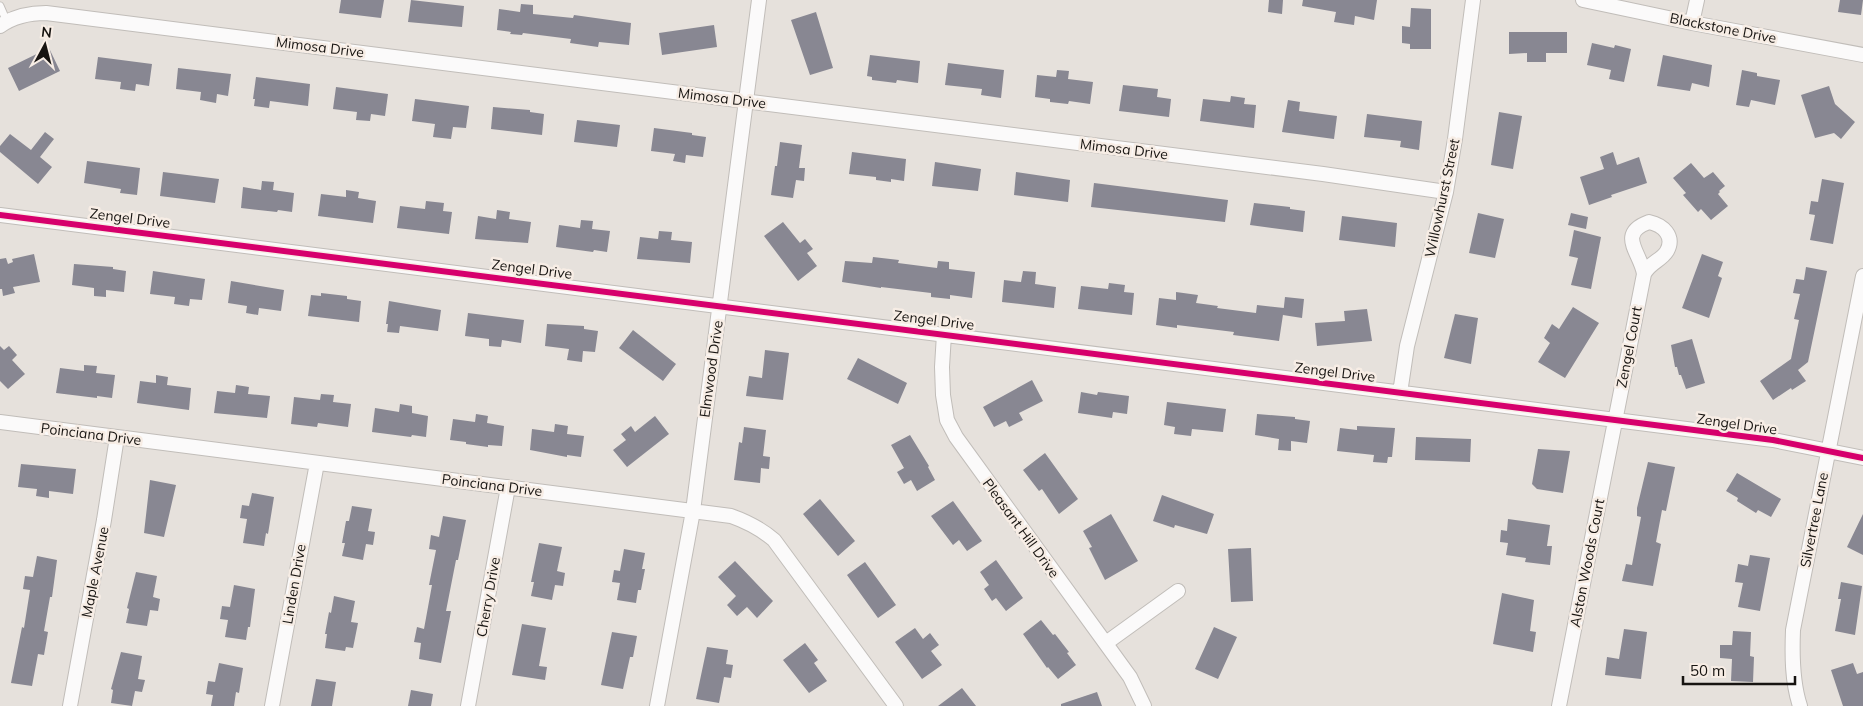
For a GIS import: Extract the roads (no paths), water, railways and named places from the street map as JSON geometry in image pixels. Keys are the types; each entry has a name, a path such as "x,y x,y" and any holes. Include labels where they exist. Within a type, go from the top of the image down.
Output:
{"street":[{"name":"Elmwood Drive","path":"656,706 693,511 759,0"},
{"name":"Willowhurst Street","path":"1400,393 1408,346 1446,192 1474,0"},
{"name":"Blackstone Drive","path":"1583,0 1863,54"},
{"path":"1692,22 1697,0"},
{"name":"Mimosa Drive","path":"4,24 31,13 46,13 1446,192"},
{"name":"Zengel Drive","path":"0,215 1773,440 1863,458"},
{"name":"Zengel Court","path":"1615,420 1644,274"},
{"name":"Silvertree Lane","path":"1800,706 1794,680 1793,630 1863,276"},
{"name":"Pleasant Hill Drive","path":"944,334 942,367 947,420 972,461 1130,677 1144,706"},
{"name":"Alston Woods Court","path":"1559,706 1615,420"},
{"name":"Poinciana Drive","path":"0,422 731,516 761,530 774,540 896,706"},
{"name":"Maple Avenue","path":"70,706 117,437"},
{"name":"Linden Drive","path":"272,706 317,462"},
{"name":"Cherry Drive","path":"468,706 508,487"},
{"path":"1106,643 1178,591"}],"lane":[{"path":"0,6 4,24"}]}
